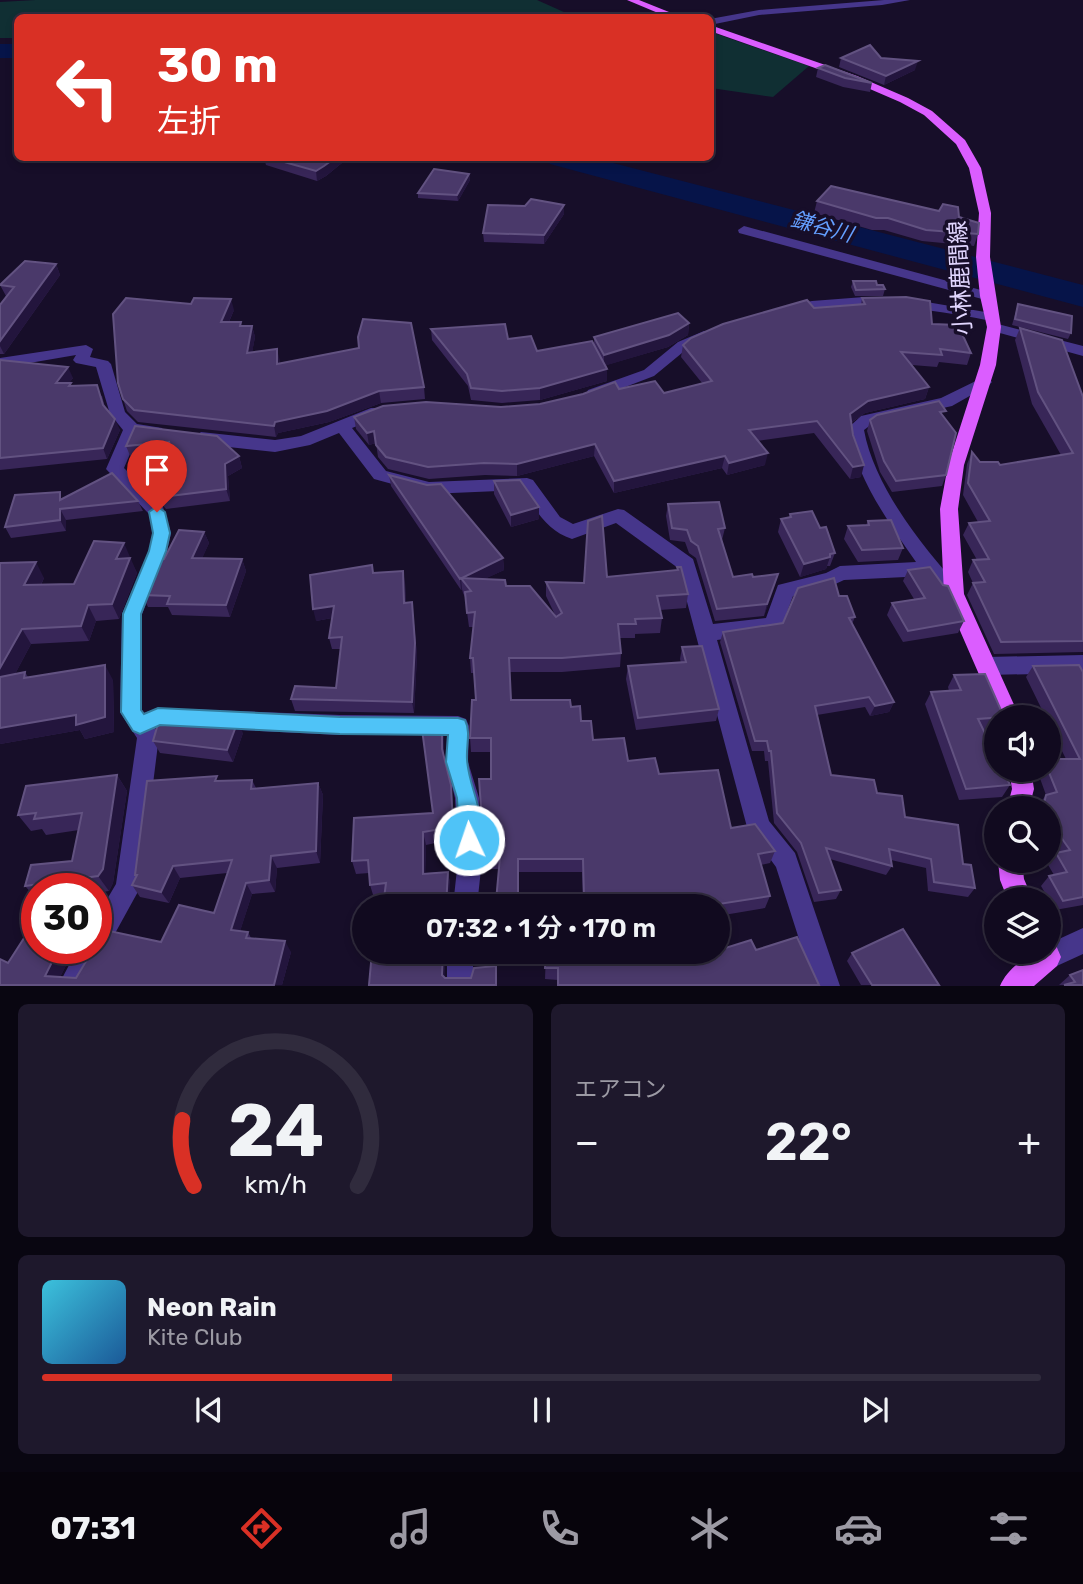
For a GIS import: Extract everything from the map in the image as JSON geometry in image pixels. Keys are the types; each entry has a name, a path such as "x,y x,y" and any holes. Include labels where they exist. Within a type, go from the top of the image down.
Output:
{"main road":[{"path":"631,0 669,14"},
{"name":"小林鹿間線","path":"714,29 870,85 913,104 961,142 975,168 985,214 983,262 993,322 984,382 956,465 949,509 954,594 1004,705"},
{"path":"1013,985 1036,964"}],"street":[{"path":"714,21 790,7 906,0"},
{"path":"744,230 987,294"},
{"path":"767,315 812,303 902,302 993,322 1083,351"},
{"path":"582,398 649,373 684,345 716,330"},
{"path":"0,363 86,349 81,360 103,363 118,414 132,429 176,435 275,446 304,441 382,410 393,409"},
{"path":"954,594 930,569 887,500 856,440 856,428 867,420 946,402 984,382"},
{"path":"343,427 380,475 429,488 527,484 554,522 572,532 618,515 686,564 760,827 786,861 827,985"},
{"path":"112,915 128,888 148,736 131,712 132,614 158,551 162,533 157,512 115,469 132,429"},
{"path":"705,633 773,625 785,590 831,579 840,573 930,569"},
{"path":"987,666 1083,664"},
{"path":"140,725 158,717 340,725 458,726 457,762 467,798 470,860 466,894"},
{"path":"1061,949 1083,941"},
{"path":"71,985 83,964"},
{"path":"460,964 460,985"}],"green space":[{"path":"537,0 568,14 14,14 14,38 0,38 0,2"},
{"path":"714,33 809,66 773,97 714,88"}],"building":[{"path":"870,45 881,58 918,61 886,76 841,58"},
{"path":"825,65 872,83 845,78 818,68"},
{"path":"281,161 331,161 316,171"},
{"path":"434,169 469,174 457,195 418,193"},
{"path":"831,186 939,211 943,204 958,207 959,217 979,223 978,234 926,230 817,201"},
{"path":"531,199 564,205 544,235 483,233 488,205 525,206"},
{"path":"25,261 56,264 0,341 0,305 14,287 0,285"},
{"path":"853,281 876,281 877,285 883,285 885,289 856,290"},
{"path":"906,297 930,301 932,324 958,325 971,353 940,349 942,355 901,352 929,387 868,401 850,414 853,435 864,465 853,467 817,421 749,430 768,453 729,463 725,456 614,481 595,444 517,464 484,463 428,467 386,457 376,445 374,431 367,433 354,417 383,406 426,402 501,407 540,404 583,394 615,382 619,389 655,381 664,393 712,381 683,345 691,338 723,324 807,300 814,308 865,304 862,298"},
{"path":"126,298 191,304 194,298 231,299 221,322 241,322 240,326 252,326 247,353 277,349 277,364 359,348 358,337 363,319 411,323 424,387 379,391 327,411 275,422 274,426 134,410 123,399 118,383 113,314"},
{"path":"1018,304 1072,316 1071,333 1015,319"},
{"path":"678,313 689,323 669,335 604,355 594,337"},
{"path":"505,324 508,339 531,336 537,351 592,341 607,369 540,388 502,391 471,388 467,374 431,329"},
{"path":"1020,328 1062,340 1083,397 1083,641 1001,642 973,583 985,582 973,560 989,559 969,523 990,521 968,483 972,452 980,462 998,462 1000,465 1073,453 1038,392"},
{"path":"0,360 68,367 56,383 71,383 69,386 97,385 103,405 115,419 103,448 0,458"},
{"path":"939,401 946,411 940,412 956,433 946,475 896,481 884,461 870,420 877,415"},
{"path":"135,426 217,436 239,456 225,464 226,489 162,497 130,463 170,442 126,446"},
{"path":"112,473 138,501 60,509 60,520 5,527 15,495 60,492 60,500"},
{"path":"389,475 427,485 441,484 503,558 460,579"},
{"path":"520,480 539,507 511,515 494,481"},
{"path":"719,502 725,528 718,529 733,577 778,574 767,604 717,609 698,546 691,541 687,530 672,528 668,504"},
{"path":"812,511 820,528 826,527 835,553 804,564 781,519 791,517 790,514"},
{"path":"602,516 607,577 678,570 677,567 681,567 688,594 657,596 662,618 635,619 636,624 618,624 621,653 562,658 509,658 511,700 570,700 571,707 580,706 581,721 591,721 593,740 624,738 628,761 655,758 659,774 718,770 731,828 755,824 775,851 758,854 770,896 730,902 730,894 584,894 583,859 518,859 518,894 497,894 500,857 484,857 488,820 482,821 479,779 491,779 491,738 470,738 472,700 476,700 473,658 470,658 475,612 467,613 465,592 471,591 461,578 505,580 506,586 530,586 556,617 562,613 546,582 584,583 588,521"},
{"path":"891,520 903,548 862,550 848,526 869,525 868,521"},
{"path":"179,530 204,532 192,558 242,559 226,605 167,604 170,596 142,595 157,560 164,559"},
{"path":"94,541 124,543 116,559 130,558 112,604 88,605 81,626 22,629 0,668 0,563 36,562 24,585 74,584"},
{"path":"372,565 373,573 403,571 404,603 412,602 415,643 412,702 291,699 295,686 336,688 342,637 329,638 334,606 313,609 310,575"},
{"path":"930,567 943,585 948,586 964,621 908,631 892,603 925,598 908,570"},
{"path":"834,578 839,596 847,596 855,617 849,618 894,702 875,706 869,697 815,706 831,775 874,780 877,793 902,796 905,817 958,825 963,864 971,865 975,888 934,882 931,859 889,849 892,866 826,848 841,890 819,893 801,843 777,813 771,751 767,741 755,741 723,632 783,623 798,588"},
{"path":"702,646 719,709 638,718 628,666 686,662 682,647"},
{"path":"105,665 105,717 76,725 76,715 0,728 0,677 25,672 24,678"},
{"path":"1079,665 1083,672 1083,897 1063,901 1061,887 1055,887 1049,876 1067,872 1061,862 1061,852 1070,850 1061,837 1061,796 1046,796 1057,792 1053,782 1061,782 1061,759 1080,759 1061,721 1061,705 1053,705 1033,666"},
{"path":"985,674 999,705 984,705 984,719 978,719 984,731 984,782 1009,782 1010,785 966,789 931,692 961,690 954,675"},
{"path":"160,717 238,721 227,750 153,741"},
{"path":"442,725 442,749 451,785 453,827 423,832 423,874 448,872 447,894 385,894 386,883 370,885 368,860 352,861 354,818 433,813 422,729"},
{"path":"117,775 103,869 100,873 29,873 31,865 72,861 82,813 34,819 36,813 18,815 26,786"},
{"path":"217,776 215,781 252,780 251,789 318,783 316,851 271,856 269,880 246,883 231,930 248,932 246,938 285,941 274,985 0,985 0,959 8,963 21,943 21,964 51,964 45,976 76,978 84,964 112,964 112,932 161,942 179,905 214,913 232,860 173,866 161,892 132,885 137,875 147,781"},
{"path":"903,929 939,985 872,985 852,953"},
{"path":"797,937 819,985 558,985 558,968 545,968 545,964 730,964 730,947 751,940 756,950"},
{"path":"371,964 442,964 442,975 445,978 471,978 474,968 496,966 496,985 369,985"},
{"path":"1083,970 1083,985 1064,985 1075,982 1070,975"}],"waterway":[{"name":"鎌谷川","path":"0,51 14,51"},
{"name":"鎌谷川","path":"572,161 1083,296"}],"route":[{"path":"157,512 162,533 158,551 132,614 131,712 140,725 158,717 340,725 458,726 457,762 467,798 469,840"}]}
